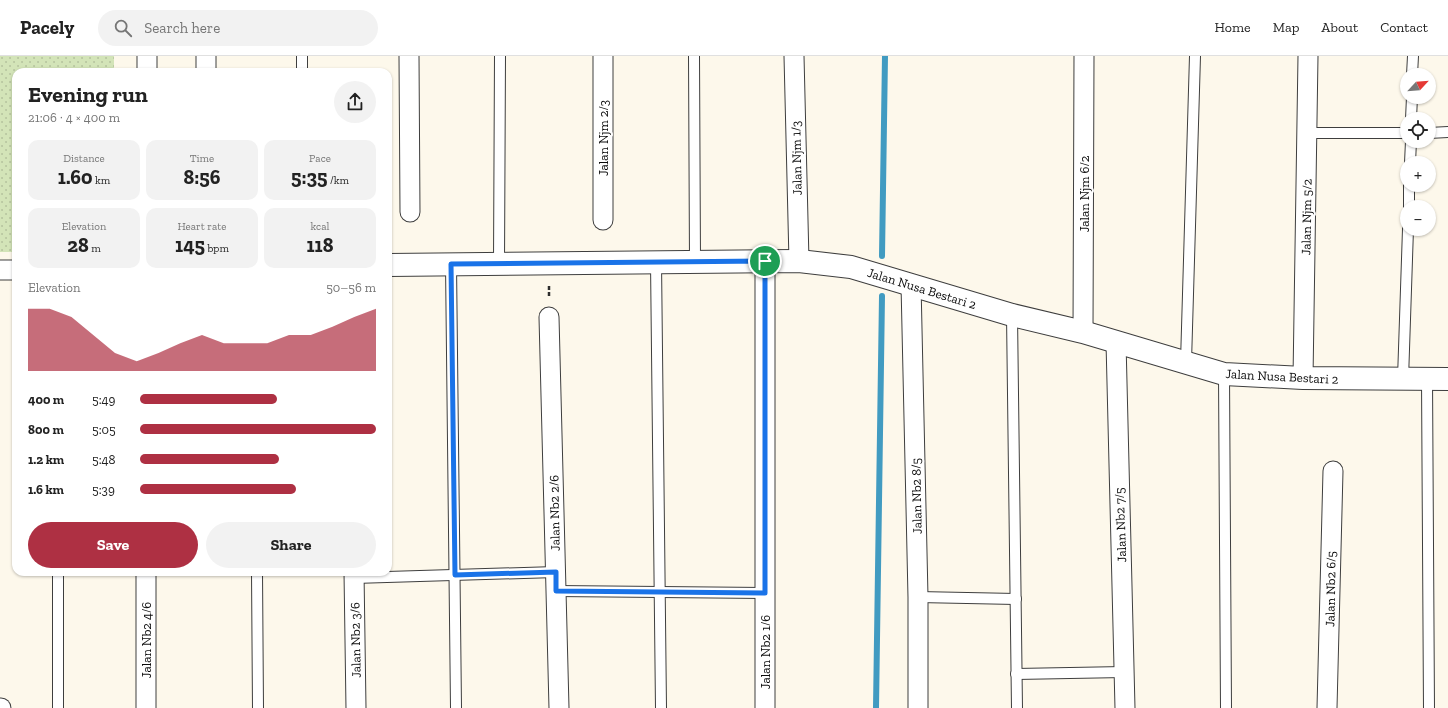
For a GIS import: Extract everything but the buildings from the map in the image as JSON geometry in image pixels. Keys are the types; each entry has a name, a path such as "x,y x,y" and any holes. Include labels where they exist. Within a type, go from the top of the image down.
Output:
{"street":[{"path":"146,68 147,56"},
{"path":"206,56 206,68"},
{"path":"410,56 410,212"},
{"name":"Jalan Njm 2/3","path":"603,56 603,220"},
{"name":"Jalan Njm 1/3","path":"794,56 799,261"},
{"name":"Jalan Njm 6/2","path":"1083,332 1084,56"},
{"name":"Jalan Njm 5/2","path":"1303,378 1308,56"},
{"name":"Jalan Nb2 1/6","path":"765,261 766,708"},
{"name":"Jalan Nusa Bestari 2","path":"392,265 799,261 851,267 1012,315 1083,332 1224,374 1303,378 1437,379"},
{"path":"0,270 12,270"},
{"name":"Jalan Nb2 8/5","path":"911,284 918,596 918,708"},
{"name":"Jalan Nb2 2/6","path":"550,317 560,708"},
{"name":"Jalan Nb2 7/5","path":"1116,342 1125,708"},
{"name":"Jalan Nb2 6/5","path":"1327,708 1333,471"},
{"name":"Jalan Nb2 4/6","path":"146,576 146,708"},
{"name":"Jalan Nb2 3/6","path":"354,576 356,708"}],"lane":[{"path":"302,56 302,68"},
{"path":"500,56 500,264"},
{"path":"694,56 695,262"},
{"path":"1186,362 1195,56"},
{"path":"1412,68 1413,56"},
{"path":"1436,132 1448,132"},
{"path":"1308,133 1400,133"},
{"path":"1403,379 1408,236"},
{"path":"656,262 661,708"},
{"path":"451,264 456,708"},
{"path":"1012,315 1017,708"},
{"path":"1224,374 1226,708"},
{"path":"1429,708 1437,379"},
{"path":"392,575 455,575 556,582 660,592 765,593"},
{"path":"58,576 58,708"},
{"path":"257,576 258,708"},
{"path":"918,596 1016,599"},
{"path":"1016,674 1124,672"}],"path":[{"path":"548,263 550,317"}],"green space":[{"path":"0,56 114,56 114,68 12,68 12,252 0,252"}],"waterway":[{"path":"882,256 885,56"},
{"path":"876,708 882,296"}],"route":[{"path":"765,261 765,593 556,591 556,572 455,575 451,264 765,261"}]}
